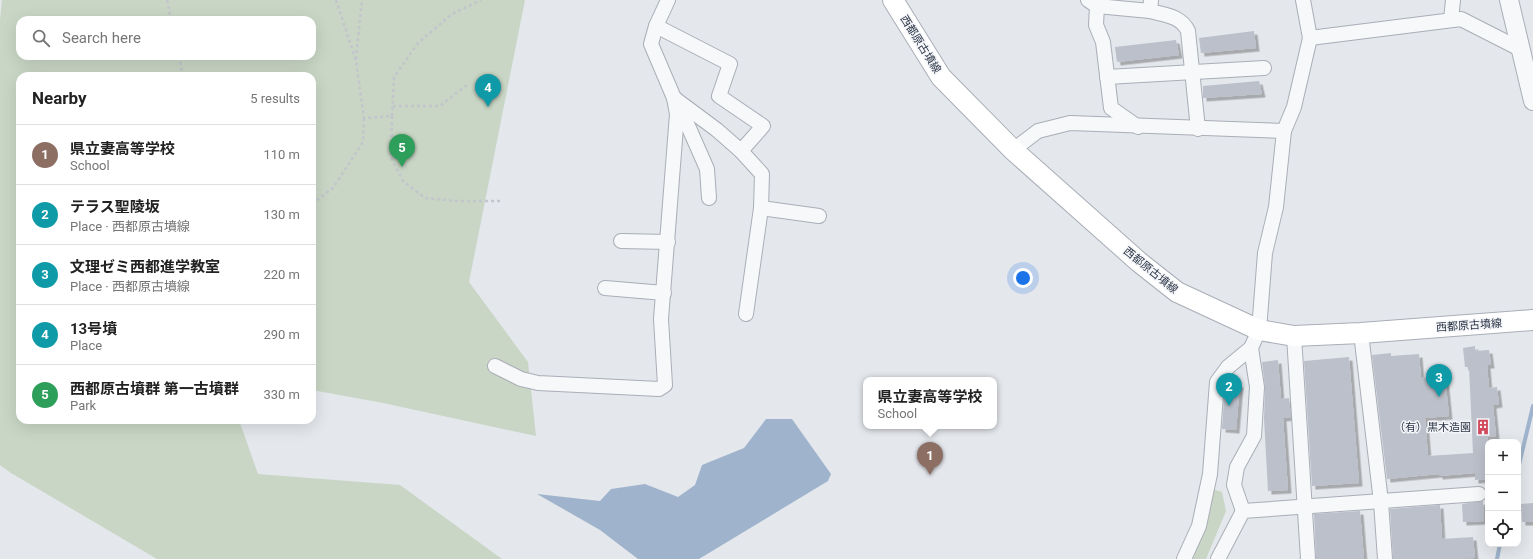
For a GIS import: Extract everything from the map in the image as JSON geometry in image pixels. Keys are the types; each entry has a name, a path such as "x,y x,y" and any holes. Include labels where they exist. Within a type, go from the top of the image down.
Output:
{"main road":[{"name":"西都原古墳線","path":"893,0 941,77 1012,150 1139,262 1177,292 1255,339 1361,333 1533,320"}],"street":[{"path":"494,366 521,378 538,383 659,389 665,385 661,319 677,114 674,98 651,44 656,26 668,0"},
{"path":"1218,559 1243,511 1234,485 1237,467 1254,436 1257,387 1255,339 1265,254 1276,207 1284,131 1294,107 1310,38 1303,0"},
{"path":"1452,20 1453,0"},
{"path":"1509,0 1520,49 1529,69 1533,102"},
{"path":"1138,127 1111,108 1103,42 1096,25 1092,3 1150,6 1184,23 1188,31 1198,129"},
{"path":"1310,38 1461,19 1520,49"},
{"path":"656,26 730,64 719,96 763,126 741,151"},
{"path":"1107,77 1264,68"},
{"path":"674,98 717,130 741,151 762,174 761,208 746,314"},
{"path":"677,114 685,119 707,169 709,198"},
{"path":"1012,150 1038,131 1070,123 1138,127 1284,131"},
{"path":"761,208 819,216"},
{"path":"621,241 668,242"},
{"path":"605,288 664,293"},
{"path":"1361,333 1385,559"},
{"path":"1294,336 1308,559"},
{"path":"1184,559 1198,526 1210,474 1217,382 1228,367 1255,339"},
{"path":"1243,511 1479,494"}],"path":[{"path":"167,0 170,16"},
{"path":"316,201 333,188 363,142 364,118 356,61 336,0"},
{"path":"356,61 362,0"},
{"path":"481,0 452,14 418,43 394,77 391,158 403,181 425,198 456,202 500,201"},
{"path":"180,60 182,72"},
{"path":"393,106 440,106 467,85"},
{"path":"364,118 392,116"}],"green space":[{"path":"2,0 525,0 469,282 528,362 536,436 383,403 316,391 316,72 16,72 16,424 240,424 258,474 400,485 502,559 157,559 11,473 0,465 0,20"},
{"path":"1212,489 1222,492 1226,511 1206,559 1193,559 1207,519"}],"water":[{"path":"766,419 792,419 831,474 828,481 699,559 638,559 600,530 537,494 600,501 611,489 645,484 678,497 695,485 702,465 744,448"}],"building":[{"path":"1254,31 1256,48 1201,53 1199,38"},
{"path":"1176,40 1179,55 1117,62 1115,47"},
{"path":"1259,81 1262,94 1203,98 1203,86"},
{"path":"1475,346 1475,351 1489,350 1491,365 1487,365 1489,388 1497,387 1499,404 1493,405 1496,436 1485,439 1485,479 1475,480 1475,473 1439,476 1439,474 1387,479 1372,355 1391,353 1391,356 1419,354 1421,378 1445,376 1449,416 1425,418 1428,456 1473,453 1469,367 1465,367 1463,348"},
{"path":"1349,357 1359,483 1312,486 1304,361"},
{"path":"1278,360 1281,399 1289,398 1291,417 1283,418 1288,490 1268,491 1264,419 1265,387 1262,362"},
{"path":"1227,382 1240,384 1236,430 1222,429 1225,385"},
{"path":"1483,501 1484,521 1463,522 1462,504"},
{"path":"1533,503 1533,522 1522,522 1521,504"},
{"path":"1440,505 1442,539 1473,537 1475,558 1393,559 1390,509"},
{"path":"1360,511 1364,559 1316,559 1314,514"}],"waterway":[{"path":"1521,456 1533,406"},
{"path":"1497,559 1499,547"}],"place":[{"name":"13号墳","path":"488,107"},
{"name":"西都原古墳群 第一古墳群","path":"402,167"},
{"name":"文理ゼミ西都進学教室","path":"1439,397"},
{"name":"テラス聖陵坂","path":"1229,406"},
{"name":"（有）黒木造園","path":"1483,427"},
{"name":"県立妻高等学校","path":"930,475"}]}
